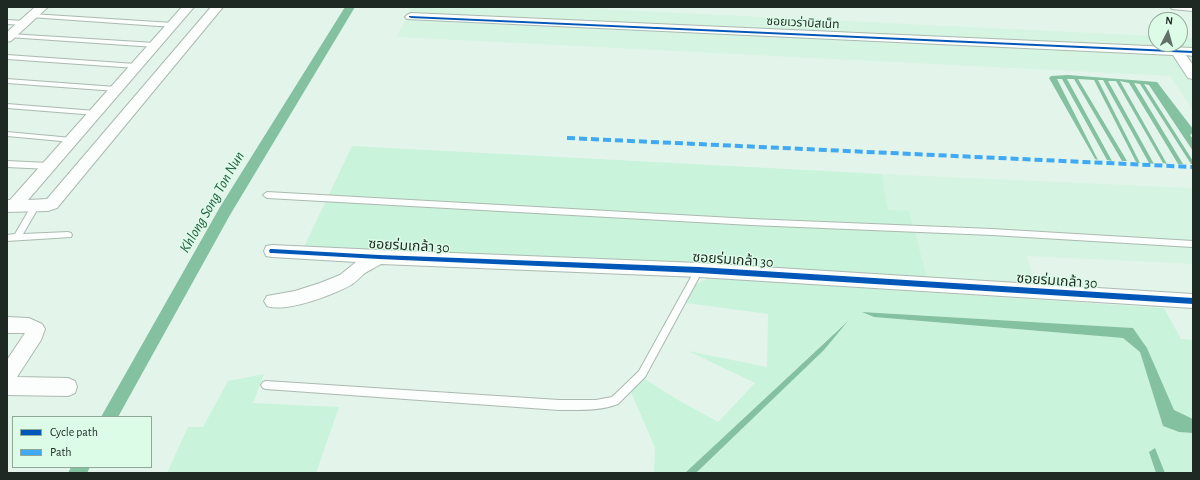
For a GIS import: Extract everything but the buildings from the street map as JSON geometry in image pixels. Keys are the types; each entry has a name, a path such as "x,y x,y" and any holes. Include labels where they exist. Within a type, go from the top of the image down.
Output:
{"street":[{"path":"8,37 42,7"},
{"path":"10,206 49,166 188,7"},
{"path":"10,206 48,206 52,204 217,7"},
{"path":"1176,7 1193,8"},
{"name":"ซอยเวร่าบิสเน็ท","path":"411,17 1148,50"},
{"path":"1178,52 1193,75"},
{"name":"ซอยร่มเกล้า 30","path":"272,251 379,257 698,270 1193,301"},
{"path":"273,301 295,298 346,280 359,269 379,257"},
{"path":"7,325 29,326 36,329 7,376"},
{"path":"7,386 68,387"}],"lane":[{"path":"7,22 28,20 173,25"},
{"path":"8,37 155,45"},
{"path":"7,58 136,66"},
{"path":"7,82 116,89"},
{"path":"7,106 96,113"},
{"path":"7,134 72,140"},
{"path":"7,164 49,166"},
{"path":"267,195 751,222 992,232 1193,244"},
{"path":"17,237 36,205"},
{"path":"7,238 68,235"},
{"path":"266,385 559,405 596,405 615,401 642,374 698,270"}],"shaded area":[{"path":"411,7 559,7 1148,36 1148,52 1188,52 1188,38 1193,38 1193,111 1170,76 397,37"},
{"path":"1068,75 1157,82 1193,129 1193,133 1190,135 1193,139 1193,151 1149,85 1144,84 1193,161 1193,164 1191,164 1140,84 1134,83 1183,164 1178,164 1129,83 1120,81 1167,164 1163,163 1116,81 1108,81 1154,164 1149,163 1103,80 1098,80 1140,163 1136,162 1094,80 1078,79 1127,161 1122,161 1074,79 1067,79 1112,161 1107,160 1062,79 1057,79 1098,160 1095,159 1049,78 1051,76"},
{"path":"352,146 882,174 888,210 909,211 927,278 302,251"},
{"path":"882,174 1193,188 1193,264 1027,256 1036,286 927,278 888,210"},
{"path":"709,278 1164,308 1181,339 1193,340 1193,419 1174,410 1147,348 1133,328 863,312 874,317 1123,338 1140,351 1163,426 1179,432 1193,433 1193,473 1165,473 1155,448 1149,452 1156,473 696,473 824,350 845,323 685,473 654,473 655,448 631,392 642,377 678,400 718,422 755,383 688,351 767,367 768,314 686,303 690,287"},
{"path":"862,312 1133,328 1147,348 1174,410 1193,419 1193,433 1179,432 1163,426 1140,352 1123,338 874,317"},
{"path":"848,321 824,350 696,473 685,473"},
{"path":"264,374 253,403 339,407 316,473 167,473 188,427 203,427 228,381"},
{"path":"1155,448 1165,473 1156,473 1149,452"}],"waterway":[{"name":"Khlong Song Ton Nun","path":"110,416 225,211 350,7"},
{"name":"Khlong Song Ton Nun","path":"77,473 80,468"}],"marked path":[{"path":"567,138 1193,167"}],"cycle path":[{"path":"411,17 1193,52"},
{"path":"272,251 379,257 699,270 1193,301"}]}
